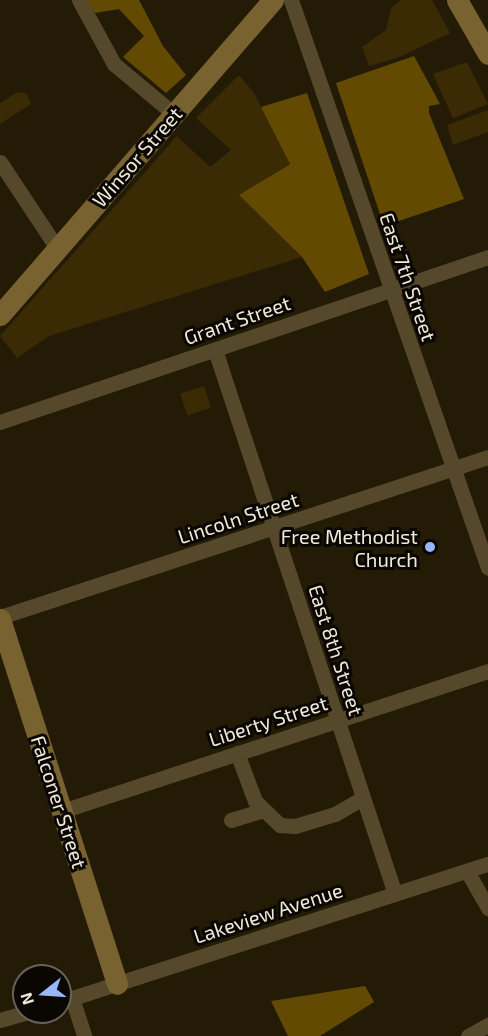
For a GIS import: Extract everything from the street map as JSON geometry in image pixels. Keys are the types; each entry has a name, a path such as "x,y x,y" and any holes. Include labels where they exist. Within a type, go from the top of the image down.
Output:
{"street":[{"path":"79,0 107,56 174,114"},
{"name":"Winsor Street","path":"0,315 273,0"},
{"name":"East 7th Street","path":"291,0 488,568"},
{"path":"457,0 488,54"},
{"path":"0,162 57,248"},
{"name":"Grant Street","path":"0,422 488,257"},
{"name":"East 8th Street","path":"215,350 395,894"},
{"name":"Lincoln Street","path":"0,618 488,457"},
{"name":"Falconer Street","path":"0,618 117,984"},
{"name":"Liberty Street","path":"62,812 488,671"},
{"path":"237,753 246,784 261,810 280,825 295,826 335,814 363,798"},
{"path":"231,820 261,810"},
{"name":"Lakeview Avenue","path":"72,998 488,864"},
{"path":"467,871 488,908"},
{"path":"72,1012 84,1036"},
{"path":"468,1036 488,1025"}],"shaded area":[{"path":"87,0 139,0 163,46 186,75 166,93 123,57 144,36 119,9 95,13"},
{"path":"402,0 432,0 450,33 397,58 369,66 362,47 386,30 391,8"},
{"path":"414,56 440,104 429,106 429,113 464,199 384,226 336,83"},
{"path":"467,62 488,104 453,118 433,74"},
{"path":"239,75 254,93 290,163 240,196 302,257 49,336 17,358 0,336 177,136 210,167 231,150 196,118"},
{"path":"18,92 27,94 31,104 0,124 0,103"},
{"path":"307,93 369,274 325,292 302,257 239,195 290,164 261,107"},
{"path":"488,110 488,132 453,145 447,125"},
{"path":"204,386 211,408 187,416 180,394"},
{"path":"365,986 374,1002 320,1036 288,1036 271,1001"}],"place":[{"name":"Free Methodist Church","path":"430,547"}]}
